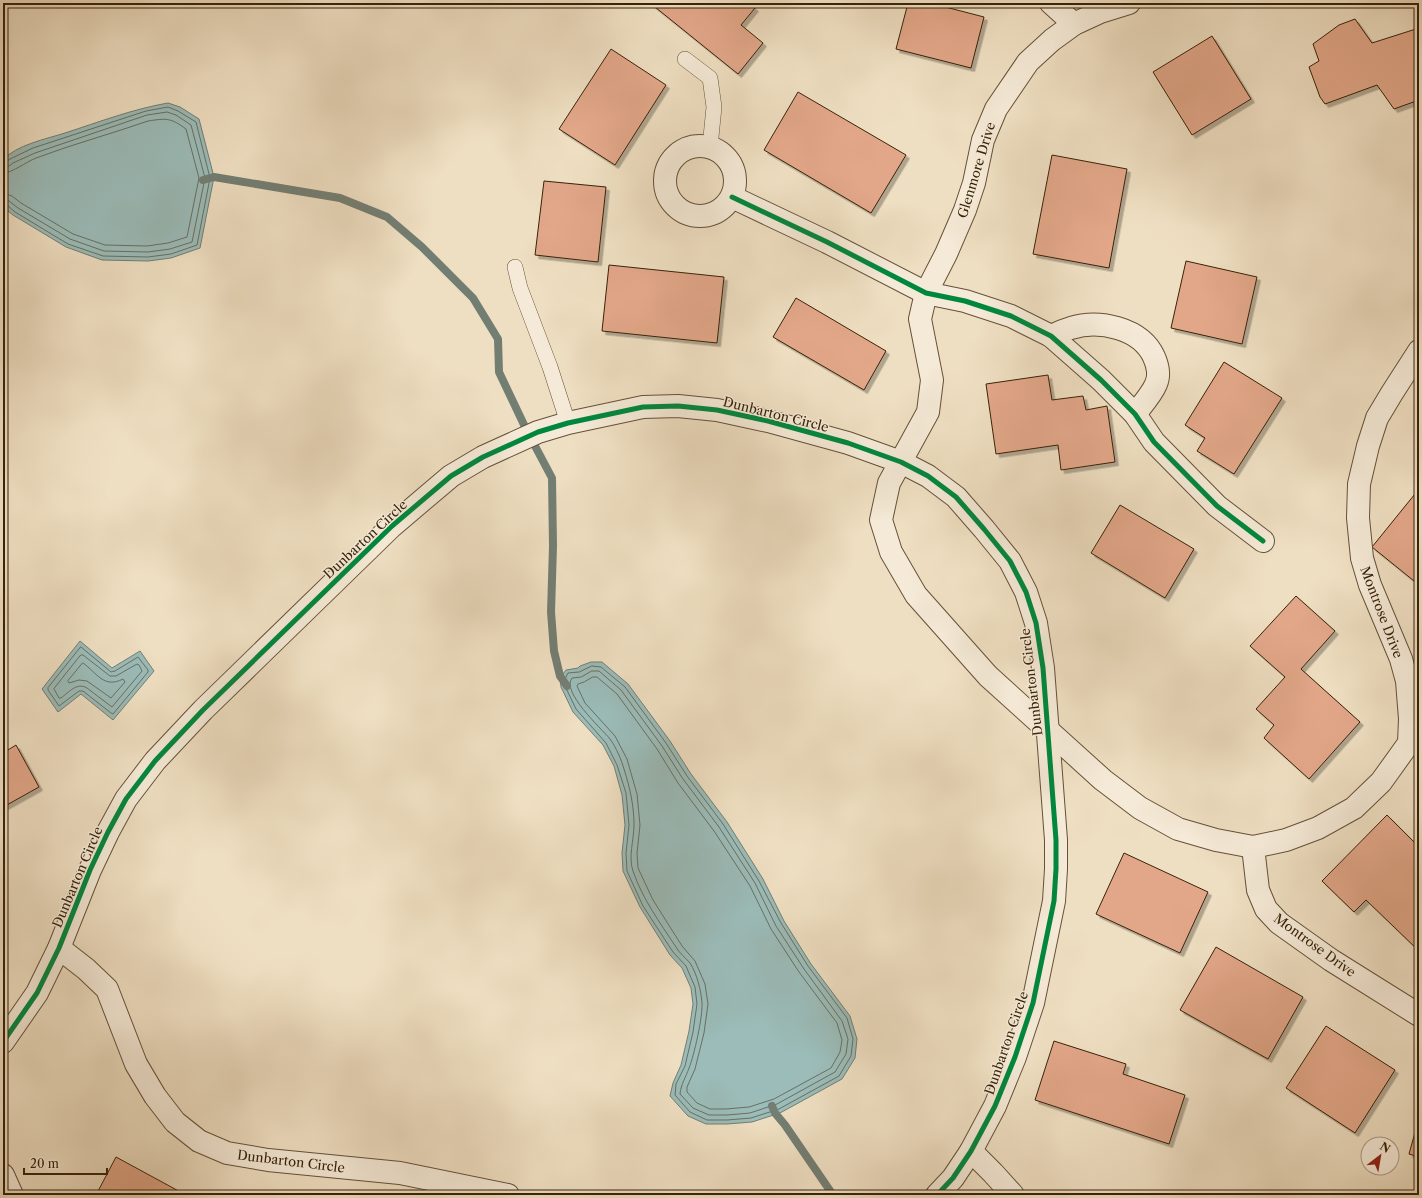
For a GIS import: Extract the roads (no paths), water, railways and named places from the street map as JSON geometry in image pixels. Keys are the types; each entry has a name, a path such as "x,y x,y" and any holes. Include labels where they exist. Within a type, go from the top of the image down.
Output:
{"street":[{"path":"1051,3 1074,24"},
{"name":"Glenmore Drive","path":"1048,732 988,676 916,595 891,552 881,520 889,483 928,412 932,380 920,319 926,293 946,254 965,210 974,183 983,140 996,109 1028,62 1052,40 1074,24 1100,12 1129,3"},
{"path":"697,146 710,147 721,153 729,161 734,172 735,185 732,196 726,206 717,213 695,217 684,213 675,207 668,198 665,187 665,176 668,165 675,155 686,149 697,146"},
{"path":"732,196 827,242 926,293 965,301 1011,316 1050,336 1100,380 1135,414 1154,442 1217,506 1263,541"},
{"path":"1050,336 1072,328 1090,325 1112,327 1130,333 1140,340 1152,352 1159,368 1157,384 1135,414"},
{"name":"Montrose Drive","path":"1048,732 1103,780 1140,808 1178,829 1216,840 1253,847 1286,840 1318,828 1354,808 1381,782 1414,739 1410,719 1407,681 1400,659 1370,586 1362,558 1358,518 1359,484 1368,446 1377,418 1419,352"},
{"name":"Dunbarton Circle","path":"3,1042 37,993 59,948 93,864 108,832 126,799 154,761 203,710 392,526 451,476 483,457 538,432 568,423 643,407 678,406 717,410 768,421 848,443 901,462 928,476 956,497 1010,561 1026,592 1036,623 1043,668 1056,840 1054,902 1033,1003 1015,1057 995,1106 971,1152 953,1178 937,1195"},
{"name":"Montrose Drive","path":"1253,847 1258,890 1266,909 1279,922 1331,960 1419,1015"},
{"name":"Dunbarton Circle","path":"59,948 86,969 106,989 136,1064 155,1096 175,1122 199,1141 227,1153 268,1160 400,1173 508,1195"},
{"path":"971,1152 1014,1195"},
{"path":"3,1175 12,1195"}],"lane":[{"path":"685,59 710,78 714,107 710,147"},
{"path":"515,267 520,288 550,367 568,423"}],"water":[{"path":"168,103 180,107 199,119 214,177 200,248 171,258 148,261 102,260 66,247 13,215 3,207 3,160 16,150 23,146 116,116"},
{"path":"80,641 112,668 140,651 154,671 113,720 81,694 58,712 42,689"},
{"path":"591,662 602,662 628,684 670,741 691,774 727,822 763,879 784,921 811,964 850,1016 857,1039 855,1058 842,1079 780,1113 752,1122 706,1124 688,1116 670,1096 673,1083 681,1065 689,1031 693,1004 691,988 682,968 670,955 640,907 623,871 622,853 625,825 622,795 614,766 603,745 573,712 561,687 560,678 566,670 578,668"}],"waterway":[{"path":"203,180 214,177 340,198 387,217 422,247 473,298 498,339 499,372 526,429 552,478 553,546 551,612 554,651 560,676 567,686"},
{"path":"772,1106 775,1113 785,1125 833,1195"}]}
